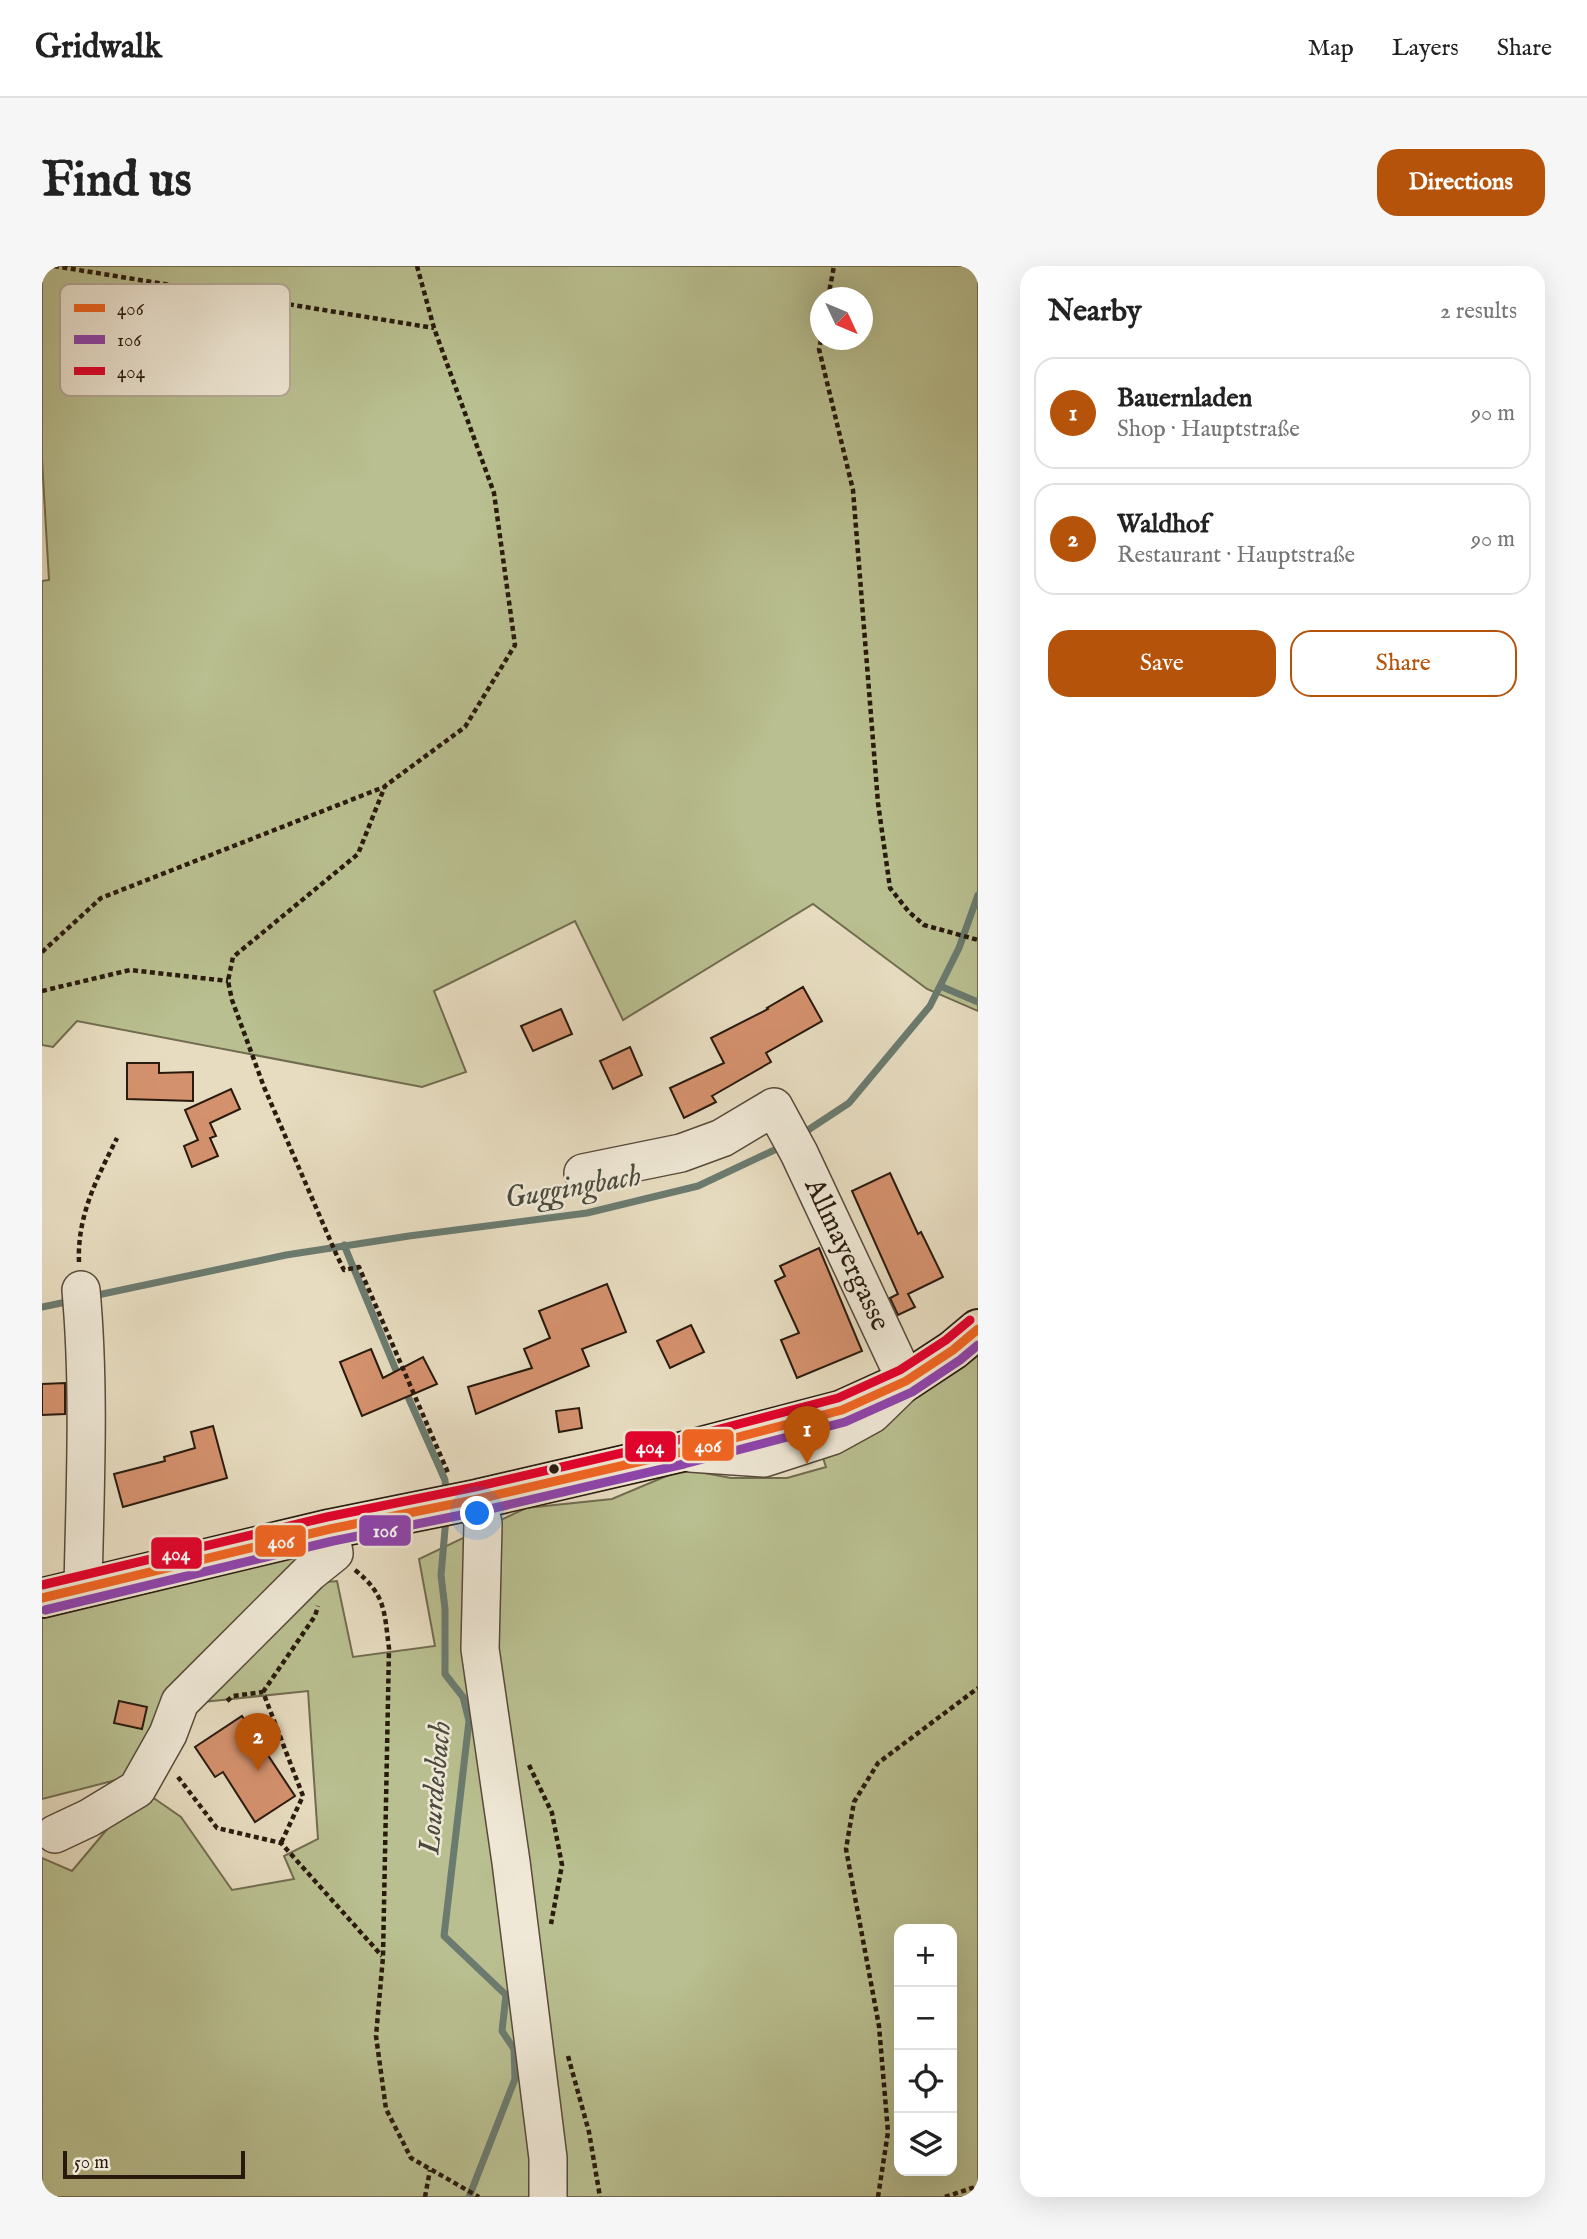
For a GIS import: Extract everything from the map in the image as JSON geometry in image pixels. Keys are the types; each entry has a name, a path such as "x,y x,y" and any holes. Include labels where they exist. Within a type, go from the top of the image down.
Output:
{"main road":[{"path":"42,1598 332,1541 423,1510 681,1452 842,1410 906,1381 953,1350 978,1329"}],"street":[{"name":"Allmayergasse","path":"583,1173 681,1153 722,1138 774,1107 793,1141 906,1381"},
{"path":"82,1303 85,1450 83,1588"},
{"path":"469,1500 482,1524 480,1649 511,1862 548,2158 548,2197"},
{"path":"55,1834 89,1818 137,1789 168,1734 180,1703 309,1573 332,1541"}],"path":[{"path":"54,266 164,284"},
{"path":"42,952 101,898 385,786 465,727 515,645 494,493 434,328 416,266"},
{"path":"830,287 834,266"},
{"path":"290,305 434,328"},
{"path":"819,350 853,491 878,803 890,888 909,912 924,925 977,939"},
{"path":"385,786 358,854 233,957 228,981 232,1000 264,1087 337,1256 344,1270 359,1267 450,1477 470,1475 469,1500"},
{"path":"42,991 130,970 228,981"},
{"path":"82,1303 78,1238 94,1184 117,1138"},
{"path":"332,1541 368,1580 383,1602 389,1648 383,1957 376,2036 386,2109 411,2158 479,2197"},
{"path":"222,1704 233,1696 263,1692 315,1616 319,1604"},
{"path":"877,2197 888,2132 879,2026 846,1849 854,1802 878,1763 978,1688"},
{"path":"263,1692 303,1796 281,1843"},
{"path":"159,1751 217,1828 281,1843 383,1957"},
{"path":"425,2197 430,2170"},
{"path":"945,2197 978,2186"}],"green space":[{"path":"42,266 978,266 978,1011 927,989 813,904 623,1020 575,921 434,991 466,1072 422,1087 77,1021 53,1047 42,1045 42,581 49,580 42,460"},
{"path":"978,1347 978,2197 42,2197 42,1858 72,1871 130,1802 120,1779 42,1799 42,1614 295,1553 316,1583 337,1581 353,1657 435,1646 419,1559 526,1508 612,1499 683,1469 731,1478 787,1478 826,1467 822,1455 899,1399","holes":["308,1691 318,1839 284,1856 294,1879 232,1890 181,1817 129,1781 164,1706"]}],"building":[{"path":"803,987 822,1021 766,1053 771,1062 712,1096 716,1102 684,1118 670,1088 724,1063 711,1038 768,1009"},
{"path":"561,1009 572,1034 533,1051 521,1026"},
{"path":"630,1047 642,1075 613,1089 600,1061"},
{"path":"127,1063 159,1063 159,1073 193,1072 193,1101 127,1099"},
{"path":"231,1089 240,1109 210,1123 216,1136 210,1138 218,1156 192,1167 184,1146 198,1140 185,1110"},
{"path":"890,1173 918,1234 921,1232 943,1277 908,1294 915,1307 898,1315 890,1298 898,1294 852,1191"},
{"path":"819,1248 862,1351 797,1378 781,1340 799,1333 775,1281 785,1276 780,1266"},
{"path":"607,1284 626,1332 582,1349 589,1366 476,1414 468,1387 532,1368 524,1349 550,1338 539,1311"},
{"path":"691,1325 704,1352 670,1368 657,1341"},
{"path":"371,1349 383,1378 423,1357 437,1384 362,1416 340,1362"},
{"path":"65,1383 65,1414 42,1415 42,1384"},
{"path":"579,1408 582,1428 559,1432 556,1411"},
{"path":"213,1426 227,1478 123,1507 114,1474 165,1461 164,1457 195,1448 191,1432"},
{"path":"119,1701 147,1707 142,1729 114,1723"},
{"path":"242,1716 295,1796 255,1822 223,1772 215,1777 195,1747"}],"waterway":[{"name":"Guggingbach","path":"802,1134 849,1103 930,1006 959,948 978,895"},
{"path":"940,986 978,1002"},
{"name":"Guggingbach","path":"93,1296 286,1255 587,1213 698,1186 783,1146"},
{"name":"Lourdesbach","path":"344,1245 400,1380"},
{"name":"Guggingbach","path":"42,1307 71,1301"},
{"name":"Lourdesbach","path":"405,1390 445,1480 446,1492"},
{"name":"Lourdesbach","path":"446,1518 441,1575 445,1609 445,1674 463,1697 469,1721 444,1936 506,1995 502,2031 514,2049 515,2079 469,2197"}],"transit line":[{"name":"404","path":"42,1585 327,1517 475,1487 678,1440 838,1398 900,1370 946,1340 970,1320"},
{"name":"406","path":"42,1598 330,1529 478,1499 681,1452 842,1410 906,1381 953,1350 978,1329"},
{"name":"106","path":"45,1610 333,1541 481,1511 684,1464 845,1422 912,1392 978,1345"}],"place":[{"name":"Bauernladen","path":"807,1464"},
{"name":"Waldhof","path":"258,1771"}]}
